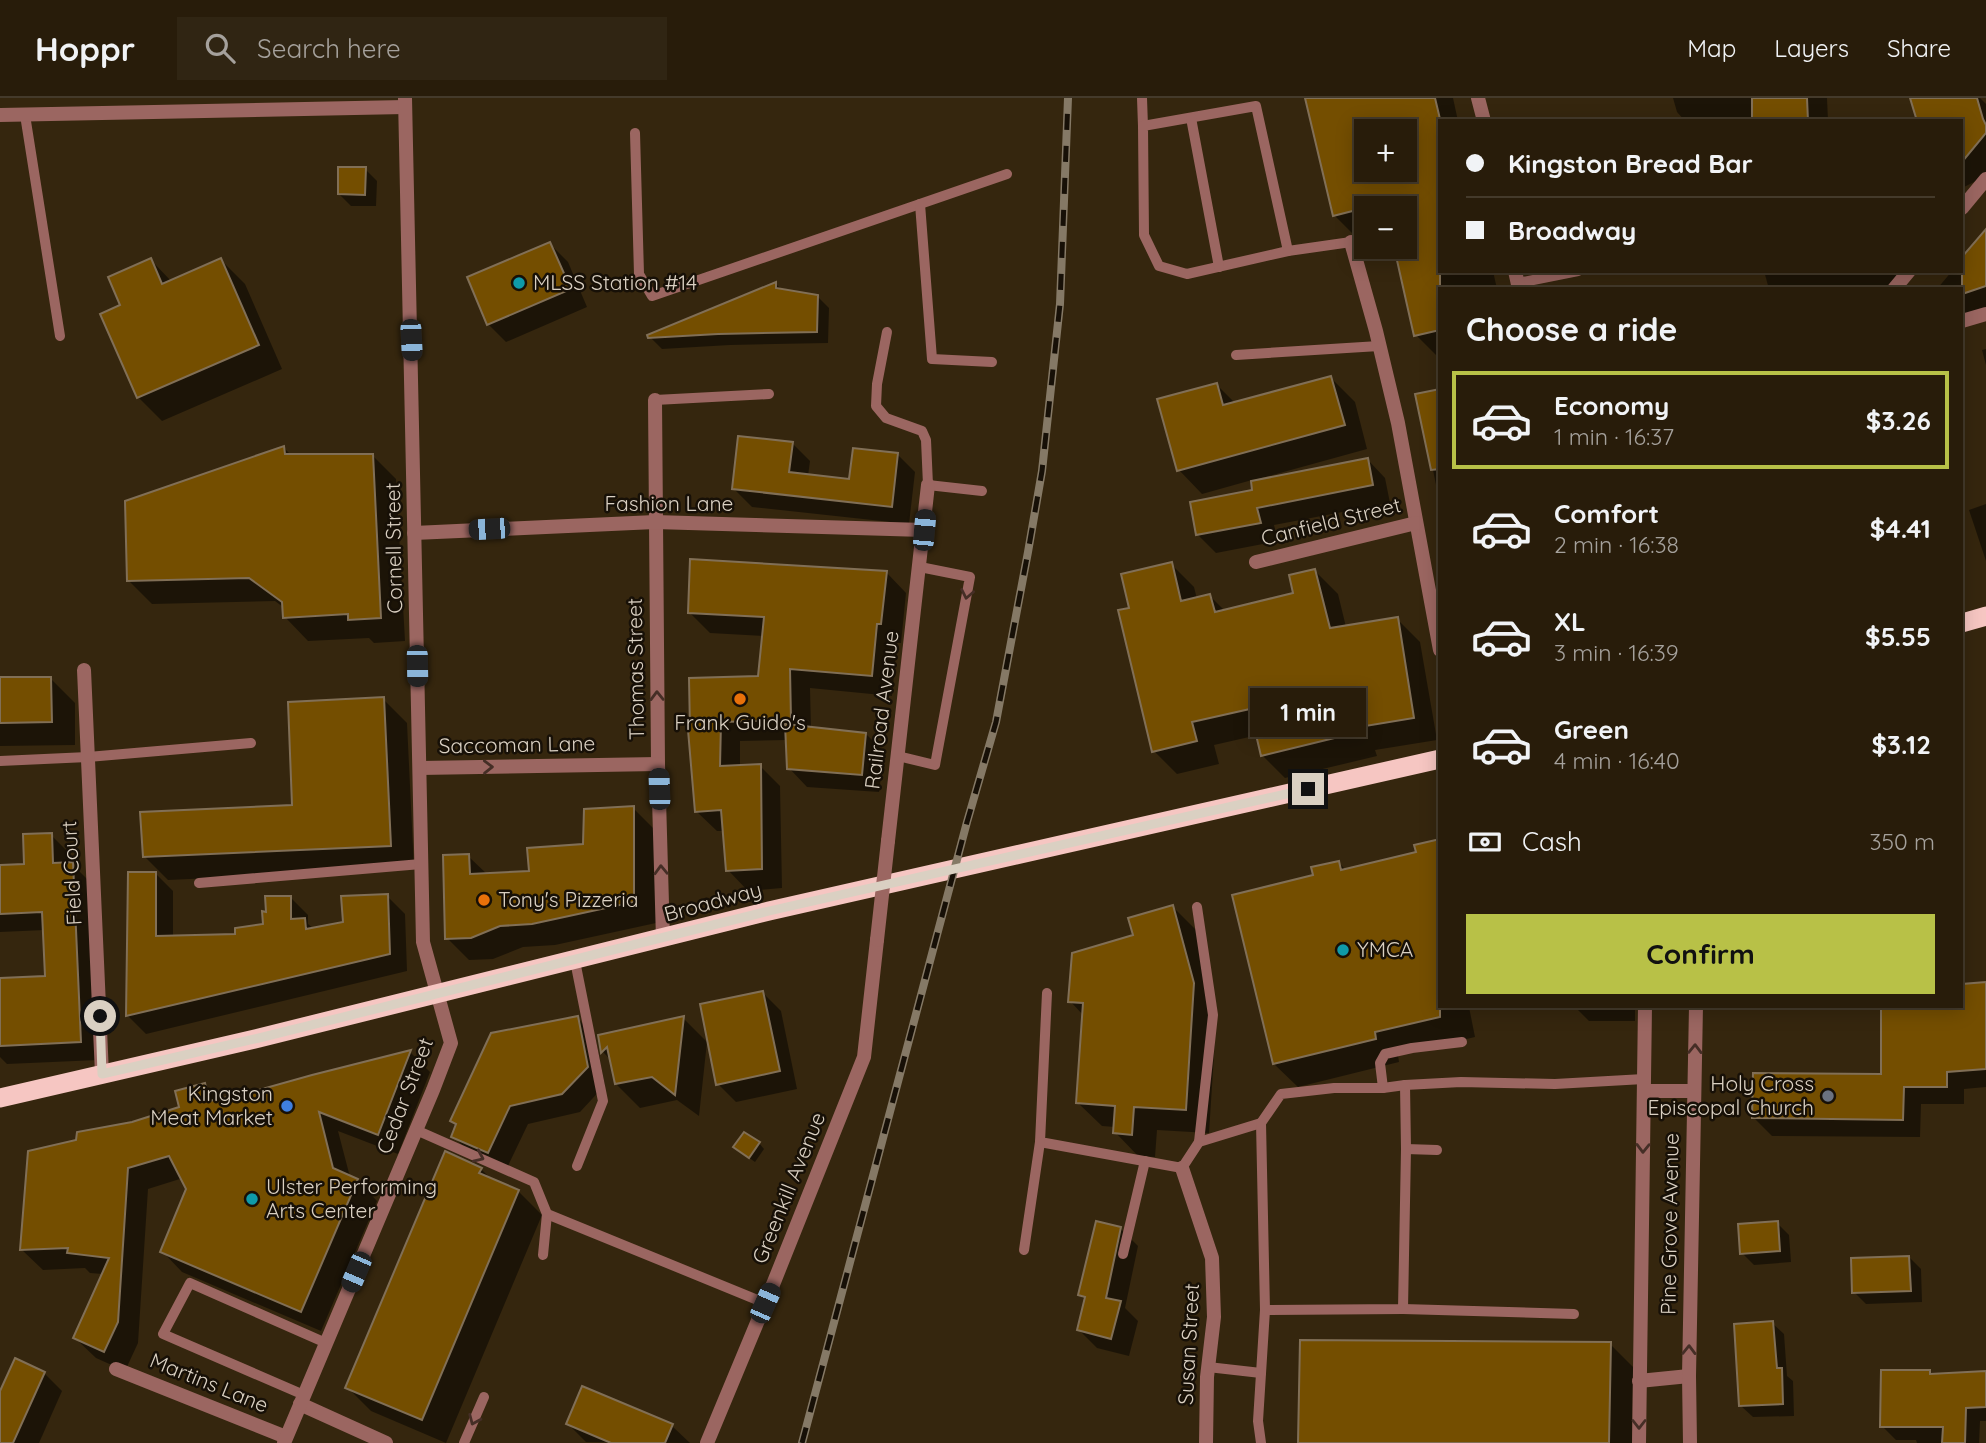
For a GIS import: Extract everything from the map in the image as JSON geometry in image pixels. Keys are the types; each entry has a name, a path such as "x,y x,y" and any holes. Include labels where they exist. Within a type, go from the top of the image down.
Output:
{"highway":[{"path":"1963,623 1986,616"},
{"name":"Broadway","path":"0,1098 576,961 769,911 1438,759"}],"street":[{"path":"85,98 86,114"},
{"path":"1478,98 1483,119"},
{"path":"0,115 405,103"},
{"name":"Cornell Street","path":"405,103 423,942 436,995"},
{"path":"1963,207 1986,179"},
{"path":"1351,242 1398,424 1438,639"},
{"path":"1896,287 1907,273"},
{"path":"1963,321 1986,314"},
{"name":"Thomas Street","path":"655,400 658,764 663,939"},
{"name":"Railroad Avenue","path":"877,940 928,485"},
{"name":"Fashion Lane","path":"414,533 655,522 924,530"},
{"name":"Canfield Street","path":"1256,562 1416,523"},
{"name":"Field Court","path":"84,670 102,1074"},
{"name":"Saccoman Lane","path":"419,768 658,764"},
{"name":"Greenkill Avenue","path":"707,1443 864,1057 877,940"},
{"name":"Cedar Street","path":"285,1440 451,1044 436,995"},
{"name":"Pine Grove Avenue","path":"1639,1443 1645,1008"},
{"name":"Pine Grove Avenue","path":"1690,1443 1696,1008"},
{"path":"1644,1085 1694,1091"},
{"name":"Susan Street","path":"1182,1168 1212,1258 1214,1317 1208,1367 1206,1443"},
{"name":"Martins Lane","path":"116,1369 285,1440"},
{"path":"1639,1381 1689,1376"},
{"path":"302,1399 386,1443"}],"lane":[{"path":"1142,98 1144,235 1159,266 1187,274 1287,251 1351,242"},
{"path":"1143,126 1256,106 1287,251"},
{"path":"25,115 60,336"},
{"path":"1191,118 1219,267"},
{"path":"635,133 639,274 652,296 1007,174"},
{"path":"920,204 932,359 992,362"},
{"path":"1517,281 1566,273"},
{"path":"887,332 877,384 876,407 887,418 922,431 926,440 928,485 982,491"},
{"path":"1236,355 1380,346"},
{"path":"655,400 769,394"},
{"path":"898,756 934,765 970,577 920,567"},
{"path":"0,761 88,757 251,743"},
{"path":"198,883 421,864"},
{"path":"1040,1142 1182,1168 1199,1142 1213,1015 1197,907"},
{"path":"576,961 603,1101 577,1166"},
{"path":"1024,1250 1040,1142 1047,993"},
{"path":"1383,1088 1380,1063 1385,1055 1412,1048 1462,1042"},
{"path":"1261,1443 1258,1421 1265,1310 1261,1123 1281,1094 1334,1088 1383,1088 1461,1082 1644,1085"},
{"path":"1403,1309 1405,1085"},
{"path":"1199,1142 1261,1123"},
{"path":"416,1130 534,1182 547,1214 543,1255"},
{"path":"1406,1149 1437,1150"},
{"path":"1123,1254 1145,1161"},
{"path":"547,1214 765,1303"},
{"path":"302,1399 163,1334 190,1283 326,1343"},
{"path":"1265,1310 1403,1309 1574,1314"},
{"path":"1208,1367 1261,1373"},
{"path":"464,1443 484,1397"}],"building":[{"path":"1305,98 1435,98 1440,119 1438,330 1414,336 1397,259 1417,259 1417,196 1354,196 1354,211 1333,216"},
{"path":"1752,98 1807,98 1808,119 1752,119"},
{"path":"1910,98 1977,98 1986,133 1963,161 1963,119 1916,119"},
{"path":"338,167 366,167 365,195 338,194"},
{"path":"1986,229 1986,286 1963,294 1963,256"},
{"name":"MLSS Station #14","path":"550,242 571,289 487,325 467,277"},
{"path":"151,258 162,284 221,258 259,345 137,398 100,314 120,305 108,277"},
{"path":"776,282 776,288 818,295 817,332 648,338 647,335"},
{"path":"1331,376 1345,425 1177,471 1157,399 1217,383 1223,405"},
{"path":"1438,389 1438,469 1431,470 1415,394"},
{"path":"738,436 793,442 789,472 849,479 853,448 898,453 892,507 732,489"},
{"path":"284,446 285,454 373,454 381,618 348,620 348,614 283,618 282,602 249,578 127,581 125,501"},
{"path":"1368,458 1373,485 1257,508 1261,523 1196,535 1190,502 1252,490 1251,481"},
{"path":"690,559 887,571 881,624 877,624 872,676 790,669 791,720 721,722 720,766 761,764 762,869 726,871 721,810 695,812 688,730 689,678 758,676 764,617 688,613"},
{"path":"1172,562 1181,601 1210,594 1215,612 1293,593 1289,575 1315,569 1330,628 1398,617 1414,718 1353,728 1355,733 1261,756 1250,709 1192,722 1197,741 1152,752 1118,610 1129,608 1121,574"},
{"path":"0,677 51,677 52,722 0,723"},
{"path":"384,697 391,846 143,857 140,812 292,805 288,702"},
{"path":"785,724 866,733 862,775 787,769"},
{"path":"634,806 634,902 532,924 500,926 471,938 445,939 443,855 469,854 470,874 529,871 527,848 583,844 584,809"},
{"path":"52,833 53,863 73,862 81,1042 0,1046 0,978 45,976 42,912 0,914 0,865 24,864 23,834"},
{"name":"YMCA","path":"1438,839 1440,1017 1375,1032 1376,1039 1273,1064 1232,895 1313,875 1311,867 1339,861 1341,870 1416,852 1414,845"},
{"path":"128,872 156,872 156,936 235,934 235,928 263,924 262,911 266,912 265,896 291,896 291,919 305,918 306,929 343,922 341,896 388,894 390,954 126,1016"},
{"path":"1173,905 1194,983 1186,1110 1134,1107 1132,1135 1113,1133 1115,1106 1076,1103 1083,1003 1068,1002 1072,953 1133,935 1128,918"},
{"path":"1986,982 1986,1069 1947,1072 1947,1087 1904,1087 1903,1120 1752,1118 1753,1073 1881,1074 1881,1008 1963,1008 1963,984"},
{"path":"763,991 780,1071 716,1085 700,1004"},
{"path":"578,1016 588,1067 562,1094 510,1106 488,1153 451,1137 456,1124 450,1121 491,1033"},
{"path":"684,1016 675,1095 652,1077 615,1084 607,1047 601,1053 598,1035"},
{"path":"411,1050 378,1135 319,1112 333,1168 358,1179 301,1312 160,1252 186,1189 169,1156 128,1168 118,1322 104,1352 73,1338 109,1258 67,1253 68,1248 20,1250 28,1151 76,1140 77,1132 132,1122 179,1107 175,1091 205,1083 209,1101"},
{"path":"744,1132 760,1142 749,1158 733,1147"},
{"path":"445,1151 482,1168 479,1173 519,1190 422,1420 345,1388"},
{"path":"1096,1221 1121,1227 1106,1298 1121,1301 1111,1339 1077,1330 1085,1297 1078,1295"},
{"path":"1778,1221 1780,1251 1740,1254 1738,1224"},
{"path":"1909,1256 1911,1291 1852,1293 1851,1258"},
{"path":"1773,1321 1777,1368 1782,1368 1783,1404 1739,1406 1734,1324"},
{"path":"1300,1340 1611,1342 1609,1443 1298,1443"},
{"path":"15,1358 45,1372 13,1443 0,1443 0,1391"},
{"path":"1881,1370 1930,1370 1930,1374 1986,1371 1986,1407 1966,1408 1965,1443 1942,1443 1943,1427 1880,1427"},
{"path":"582,1386 673,1424 665,1443 611,1443 566,1424"}],"railway":[{"path":"802,1443 996,722 1042,471 1060,304 1068,98"}],"place":[{"name":"MLSS Station #14","path":"519,283"},
{"name":"Frank Guido's","path":"740,699"},
{"name":"Tony's Pizzeria","path":"484,900"},
{"name":"YMCA","path":"1343,950"},
{"name":"Holy Cross Episcopal Church","path":"1828,1096"},
{"name":"Kingston Meat Market","path":"287,1106"},
{"name":"Ulster Performing Arts Center","path":"252,1199"}],"route":[{"path":"100,1016 102,1074 259,1038 769,911 1308,789"}]}
